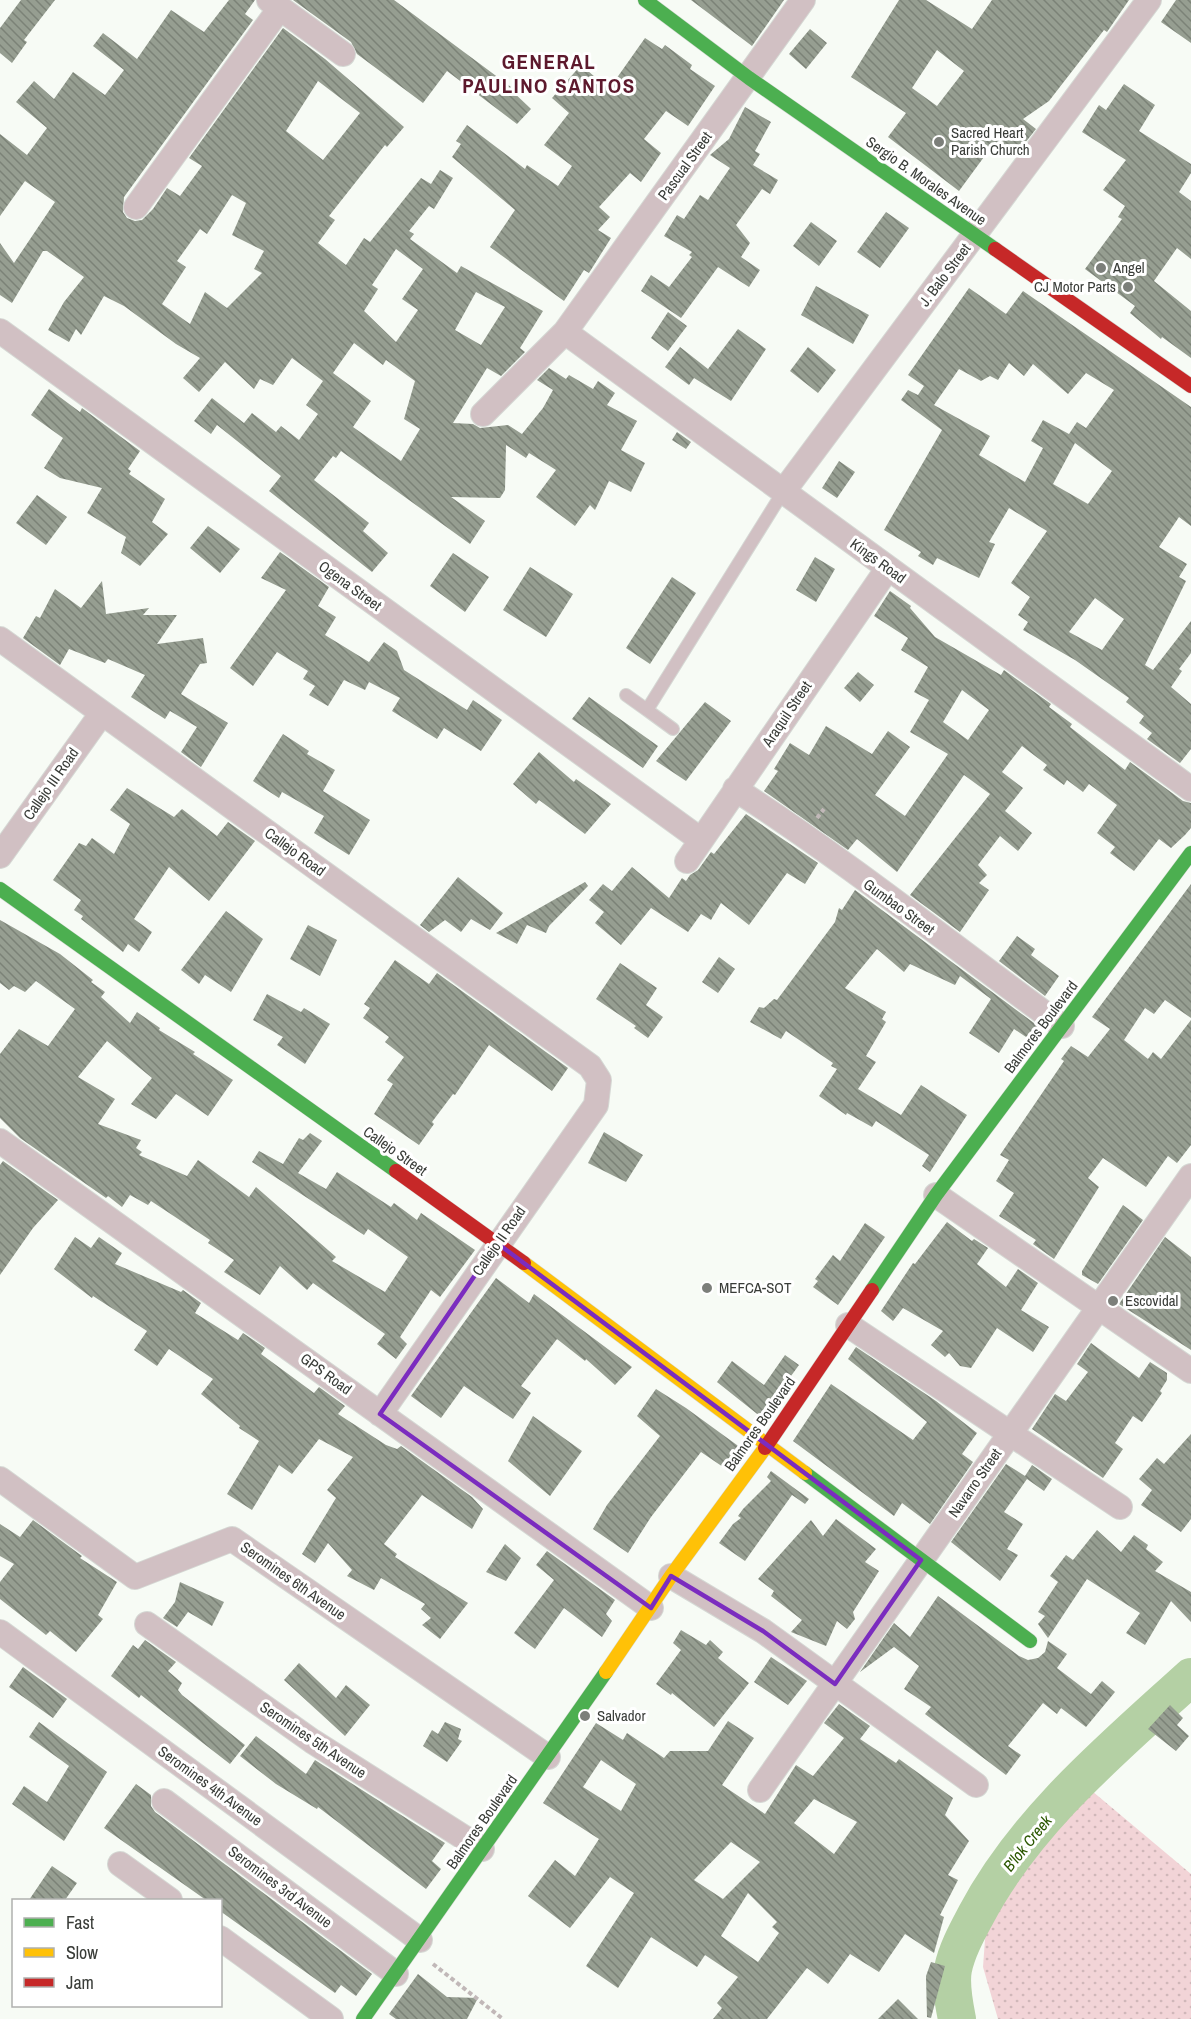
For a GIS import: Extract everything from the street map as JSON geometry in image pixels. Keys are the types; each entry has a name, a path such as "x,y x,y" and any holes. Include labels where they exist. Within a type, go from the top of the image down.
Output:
{"main road":[{"name":"Sergio B. Morales Avenue","path":"645,0 749,78 1191,387"},
{"name":"Balmores Boulevard","path":"363,2019 548,1757 671,1576 768,1444 936,1195 1190,856"},
{"name":"Callejo Street","path":"0,889 497,1243 1030,1641"}],"street":[{"name":"Pascual Street","path":"483,414 565,332 803,0"},
{"name":"J. Balo Street","path":"783,492 1149,0"},
{"path":"136,207 275,4 343,54"},
{"name":"Ogena Street","path":"0,331 701,840"},
{"name":"Kings Road","path":"565,332 1191,789"},
{"name":"Araquil Street","path":"687,861 888,568"},
{"name":"Callejo Road","path":"0,639 590,1066"},
{"name":"Callejo III Road","path":"0,856 102,713"},
{"name":"Gumbao Street","path":"735,789 805,834 848,869 1062,1026"},
{"name":"Callejo II Road","path":"380,1414 497,1243 596,1105 599,1080 590,1066"},
{"name":"GPS Road","path":"0,1141 651,1608"},
{"name":"Navarro Street","path":"760,1790 1191,1176"},
{"path":"936,1195 1191,1371"},
{"path":"848,1325 1009,1435 1120,1507"},
{"name":"Seromines 6th Avenue","path":"0,1479 135,1577 232,1539 548,1757"},
{"path":"671,1576 763,1631 976,1785"},
{"name":"Seromines 5th Avenue","path":"147,1624 312,1741 482,1850"},
{"name":"Seromines 4th Avenue","path":"0,1632 417,1945"},
{"name":"Seromines 3rd Avenue","path":"164,1801 396,1974"},
{"path":"120,1864 169,1899"},
{"path":"222,1939 331,2019"}],"lane":[{"path":"647,711 783,492"},
{"path":"626,695 673,729"}],"path":[{"path":"417,1945 503,2019"}],"highlighted area":[{"path":"497,1243 921,1560 835,1684 763,1631 671,1576 651,1608 380,1414"}],"shaded area":[{"path":"1092,1791 1191,1874 1191,2019 998,2019 983,1967 986,1926 1009,1877 1039,1833"}],"building":[{"path":"21,0 55,0 24,40 27,42 12,63 0,53 0,28"},
{"path":"229,0 255,0 245,14 253,20 124,197 123,212 127,218 135,221 142,220 153,209 167,188 180,196 202,166 189,158 283,28 325,59 404,127 387,147 385,145 329,216 335,220 318,243 346,265 364,238 370,242 421,178 431,184 440,170 453,178 434,209 429,206 409,231 414,234 410,239 457,273 461,266 543,311 520,348 525,352 501,376 487,368 453,423 473,424 480,428 508,425 522,434 543,408 553,390 537,380 549,368 566,379 569,375 593,389 598,381 615,393 607,405 637,421 621,450 645,463 631,492 609,481 595,510 590,505 575,526 536,497 556,470 529,453 526,458 506,445 505,490 500,498 451,497 485,521 470,544 341,451 336,458 333,456 314,480 369,523 363,531 388,553 372,572 269,491 281,476 217,425 211,434 194,421 212,398 244,423 252,413 276,432 281,426 299,440 318,414 306,405 323,381 292,358 273,385 260,379 254,389 225,362 199,392 183,378 200,358 176,344 124,306 104,296 81,335 76,329 69,342 48,330 64,302 84,277 47,251 43,251 12,303 0,295 0,243 14,263 55,202 25,181 0,216 0,134 27,155 47,128 16,102 34,81 54,99 73,72 105,95 124,70 93,46 103,33 137,59 171,10 204,32","holes":["318,81 360,113 323,160 286,131","232,195 246,203 232,235 264,251 254,269 262,273 227,308 205,292 190,324 162,304 186,267 177,261 200,229 207,234","396,249 423,269 402,299 418,310 396,342 364,311 378,289 372,285","476,292 505,307 481,345 455,330","354,343 383,365 386,360 415,381 404,419 420,429 401,461 353,427 371,401 333,373"]},
{"path":"293,0 394,0 511,87 510,89 531,109 517,124 447,71 423,103 357,54 351,42"},
{"path":"691,0 784,0 752,46"},
{"path":"899,0 926,0 972,29 992,0 1129,0 1107,32 1104,30 1049,101 1023,119 1036,129 1014,157 995,142 959,191 888,137 906,113 851,77","holes":["937,50 964,71 937,106 912,88"]},
{"path":"1176,0 1191,0 1191,43 1161,22"},
{"path":"810,29 827,43 806,69 789,54"},
{"path":"645,38 662,49 665,45 692,65 690,69 715,86 688,126 666,111 644,139 661,153 641,182 630,173 599,207 610,217 598,230 611,238 589,273 584,270 564,301 490,247 515,210 452,157 461,144 456,141 467,125 525,169 527,165 558,186 572,166 544,145 569,113 552,98 581,65 609,89"},
{"path":"1124,84 1155,105 1139,131 1191,164 1191,173 1179,192 1191,201 1191,259 1177,248 1154,281 1191,311 1191,358 1162,337 1161,339 1130,313 1135,306 1085,269 1122,219 1118,217 1125,206 1103,190 1126,160 1082,132 1099,105 1106,110"},
{"path":"745,107 771,122 755,151 760,154 753,165 778,180 770,194 762,189 736,225 750,243 741,257 760,270 749,287 718,267 681,318 641,291 651,275 669,287 692,257 689,255 692,252 664,236 677,215 684,219 700,195 708,200 730,168 710,155 729,139"},
{"path":"886,212 909,228 880,268 857,252"},
{"path":"811,222 837,241 819,266 793,246"},
{"path":"816,286 869,315 853,344 801,315"},
{"path":"969,288 1006,314 1023,291 1191,407 1191,526 1179,517 1159,547 1187,564 1179,577 1186,581 1145,665 1153,670 1191,621 1191,653 1179,669 1182,671 1171,687 1191,704 1191,749 1180,763 1147,739 1152,733 1139,723 1144,716 1126,702 1129,698 1075,660 1023,630 1028,622 1018,615 1030,597 1011,583 1047,531 1009,508 989,542 995,544 979,578 937,558 933,565 918,556 921,552 884,530 942,430 901,400 908,390 918,395 924,386 908,375","holes":["1009,363 1024,376 1033,364 1068,394 1086,373 1114,390 1086,428 1077,422 1069,434 1043,420 1031,441 1043,448 1025,482 979,455 990,436 934,405 959,369 981,381 990,376 998,380","1075,443 1112,471 1088,504 1053,484","1095,598 1124,619 1102,650 1069,632"]},
{"path":"668,312 687,326 668,351 651,338"},
{"path":"738,329 766,349 731,401 694,378 689,385 665,367 680,347 708,369"},
{"path":"808,347 836,370 818,393 790,371"},
{"path":"49,389 80,412 82,408 140,451 128,469 131,471 129,474 165,499 152,522 168,534 140,566 121,553 126,537 87,513 102,488 60,478 44,468 63,438 31,415"},
{"path":"677,432 691,442 686,449 672,440"},
{"path":"839,461 855,472 837,498 822,488"},
{"path":"37,495 67,517 46,545 16,523"},
{"path":"208,526 240,549 220,573 190,548"},
{"path":"280,552 329,587 318,606 336,617 325,635 369,662 384,642 397,651 404,670 467,710 473,700 502,720 481,751 444,728 437,739 392,711 400,698 369,682 365,690 344,680 328,706 309,695 315,686 303,679 308,671 277,652 253,686 230,668 286,590 261,578"},
{"path":"453,553 489,577 465,612 430,586"},
{"path":"815,557 835,569 816,602 796,590"},
{"path":"530,567 573,594 546,637 503,610"},
{"path":"672,577 696,593 650,664 626,648"},
{"path":"102,581 106,614 149,608 143,615 177,615 157,644 203,638 207,663 200,664 181,694 228,723 201,767 181,752 197,727 170,711 165,719 131,697 145,675 108,659 105,663 69,649 60,665 23,638 36,616 40,618 55,589 81,608"},
{"path":"890,591 911,606 910,608 935,637 1001,675 1004,670 1051,704 1049,707 1072,724 1070,727 1125,770 1130,762 1183,801 1191,803 1191,828 1171,848 1159,839 1134,871 1110,853 1115,847 1097,833 1117,805 1089,784 1083,792 1067,780 1064,785 1043,770 1047,765 1022,746 1002,772 1023,788 1005,811 1032,833 1018,851 1000,836 978,865 987,875 979,883 989,890 960,932 910,895 990,794 964,775 897,872 857,839 848,850 764,791 778,771 774,769 790,743 809,755 826,726 872,754 888,731 910,747 875,795 905,816 948,754 910,732 929,700 914,692 928,667 901,650 908,638 874,616","holes":["962,690 989,710 968,740 943,722"]},
{"path":"858,672 874,685 860,702 844,688"},
{"path":"589,697 658,746 643,768 572,719"},
{"path":"705,702 731,721 686,781 656,761"},
{"path":"283,734 309,751 307,754 335,770 323,791 370,820 349,855 314,833 324,816 282,792 279,798 253,781"},
{"path":"539,752 574,782 576,779 611,804 585,834 539,800 536,804 513,784"},
{"path":"127,788 174,817 182,809 217,836 228,822 255,841 209,901 169,867 134,919 152,932 139,952 128,944 123,952 81,919 83,916 74,910 81,900 53,880 79,843 86,846 92,838 114,854 130,824 110,810"},
{"path":"746,814 818,863 805,884 787,873 749,925 721,903 711,920 701,914 688,932 651,908 621,945 595,923 604,912 589,900 603,884 612,891 632,867 669,898 682,878 686,881 698,870 711,852 714,854"},
{"path":"458,877 503,913 490,930 471,919 461,932 445,920 429,932 420,925"},
{"path":"585,882 588,886 549,926 546,933 527,925 517,944 496,933"},
{"path":"1191,884 1191,1018 1165,1000 1154,1014 1145,1008 1124,1040 1148,1059 1153,1052 1161,1059 1191,1020 1191,1145 1177,1163 1168,1156 1146,1187 1103,1158 1088,1178 1099,1187 1054,1259 1033,1244 1036,1240 999,1216 1014,1193 996,1181 1009,1160 1000,1155 1064,1061 1061,1059 1071,1046 1088,1057 1110,1029 1092,1017"},
{"path":"855,890 1038,1026 1029,1039 1014,1029 999,1053 969,1033 991,999 960,976 955,985 910,964 904,972 877,949 845,988 886,1012 882,1019 886,1022 866,1056 876,1062 858,1089 901,1115 921,1085 967,1115 930,1172 922,1166 929,1155 876,1121 872,1127 847,1113 846,1115 819,1096 837,1069 831,1066 833,1063 786,1031 781,1039 750,1022 759,1007 764,1008 774,999 777,1000 835,922 839,908 842,910"},
{"path":"226,911 263,939 231,992 205,975 199,984 181,970"},
{"path":"0,920 60,954 93,980 91,982 105,992 101,997 130,1023 137,1012 160,1028 159,1030 195,1052 193,1054 233,1080 208,1116 176,1094 156,1119 131,1104 152,1078 107,1041 78,1077 115,1099 98,1124 141,1140 136,1148 142,1152 139,1155 187,1176 198,1160 249,1197 256,1187 336,1257 332,1261 385,1292 408,1257 368,1229 364,1235 252,1162 259,1151 283,1164 299,1138 303,1140 310,1133 322,1141 298,1173 326,1189 337,1172 391,1207 394,1203 417,1220 421,1213 475,1250 440,1297 431,1290 400,1337 407,1344 396,1359 377,1344 385,1334 313,1283 307,1290 280,1266 260,1295 224,1272 234,1260 208,1243 210,1240 151,1201 148,1205 130,1195 122,1207 108,1196 106,1198 20,1138 0,1118 0,1054 19,1029 48,1046 75,1009 36,981 25,992 14,986 9,990 0,983"},
{"path":"308,925 337,940 320,976 290,959"},
{"path":"1017,936 1035,949 1031,955 1059,976 1045,996 999,961"},
{"path":"719,957 735,969 718,993 702,982"},
{"path":"395,960 429,984 437,973 568,1068 552,1091 489,1045 455,1095 453,1094 432,1122 434,1124 419,1145 374,1114 393,1084 387,1080 404,1057 385,1042 389,1037 363,1018 370,1008 364,1004"},
{"path":"620,963 657,988 646,1005 663,1017 648,1038 634,1028 636,1026 596,999"},
{"path":"267,994 301,1012 304,1008 330,1024 305,1064 277,1045 283,1037 253,1020"},
{"path":"604,1132 643,1155 626,1182 588,1163"},
{"path":"3,1161 58,1200 33,1228 0,1275 0,1165"},
{"path":"1123,1205 1143,1220 1098,1284 1082,1275 1082,1271"},
{"path":"947,1222 972,1241 974,1239 988,1248 977,1264 1006,1287 1018,1269 1038,1283 1021,1310 1049,1327 1033,1352 997,1328 971,1368 960,1366 949,1353 945,1357 931,1345 943,1331 903,1308 893,1321 881,1311 913,1263 915,1264"},
{"path":"865,1223 885,1237 838,1305 813,1287 818,1281 815,1279 833,1255 840,1261"},
{"path":"75,1237 91,1248 99,1237 122,1253 115,1264 181,1292 183,1290 201,1303 195,1313 238,1340 243,1333 265,1348 261,1354 314,1393 319,1387 345,1406 338,1414 386,1445 397,1449 401,1446 472,1497 483,1509 472,1529 422,1495 384,1544 397,1554 395,1557 468,1603 440,1639 422,1625 431,1618 421,1609 425,1604 381,1578 374,1590 347,1576 352,1570 328,1543 315,1563 302,1554 336,1498 327,1490 353,1457 319,1439 292,1474 279,1465 252,1510 227,1494 259,1441 239,1428 240,1426 201,1394 213,1379 169,1349 157,1366 134,1350 147,1331 93,1296 92,1298 54,1269"},
{"path":"1165,1237 1191,1257 1191,1350 1119,1304"},
{"path":"496,1278 529,1303 534,1294 632,1367 615,1385 586,1359 585,1361 557,1339 521,1386 531,1393 513,1419 464,1386 441,1418 411,1396"},
{"path":"1091,1343 1139,1378 1150,1362 1167,1373 1167,1380 1160,1391 1162,1393 1142,1422 1133,1416 1115,1443 1123,1449 1103,1478 1032,1429 1055,1394 1066,1401 1088,1372 1077,1364"},
{"path":"856,1347 936,1401 977,1433 962,1454 973,1462 930,1524 902,1503 894,1516 793,1441 831,1384 913,1440 927,1422 848,1359"},
{"path":"785,1355 799,1365 761,1417 717,1382 732,1361 764,1385"},
{"path":"656,1389 741,1448 726,1469 701,1452 651,1517 628,1553 593,1529 607,1505 660,1436 637,1416"},
{"path":"533,1416 582,1451 550,1496 508,1461"},
{"path":"1191,1434 1191,1519 1181,1532 1141,1505 1152,1490 1139,1479 1157,1458 1164,1464"},
{"path":"1006,1464 1025,1476 1032,1465 1052,1479 1044,1491 1027,1479 1004,1512 1023,1524 1007,1549 1018,1555 1000,1581 951,1542"},
{"path":"771,1471 809,1499 805,1504 792,1495 745,1561 719,1543 733,1524 741,1518 738,1516 743,1509 771,1481 767,1477"},
{"path":"836,1519 876,1549 865,1562 879,1571 853,1612 855,1619 847,1629 837,1621 826,1646 791,1632 802,1620 771,1596 774,1591 758,1579 811,1520 823,1536"},
{"path":"33,1520 82,1556 80,1558 117,1582 98,1615 103,1619 76,1652 50,1631 46,1635 0,1599 0,1582 14,1564 0,1556 0,1524 20,1537"},
{"path":"1097,1530 1121,1552 1134,1535 1148,1545 1146,1549 1163,1562 1155,1571 1191,1592 1191,1622 1171,1601 1145,1645 1126,1633 1140,1613 1087,1579 1048,1638 1038,1624 1045,1616 1038,1612 1058,1582 1050,1576 1066,1555 1073,1560"},
{"path":"505,1544 521,1558 506,1581 486,1572"},
{"path":"547,1551 615,1600 606,1614 612,1621 602,1637 564,1608 535,1649 514,1633 554,1580 536,1565"},
{"path":"180,1582 224,1602 212,1626 188,1612 177,1627 163,1618 175,1602"},
{"path":"938,1596 1019,1656 1028,1660 1038,1658 1045,1652 1048,1641 1067,1654 1057,1668 1091,1694 1102,1681 1115,1692 1086,1727 1061,1708 1057,1714 1043,1703 1008,1746 1021,1755 1006,1775 925,1714 931,1707 904,1689 919,1666 894,1647 860,1672 894,1623 910,1637"},
{"path":"681,1630 706,1645 710,1640 723,1652 718,1658 749,1683 714,1727 672,1693 671,1695 656,1684 681,1650 673,1643"},
{"path":"145,1640 176,1662 168,1671 182,1683 178,1690 182,1695 245,1745 230,1764 141,1695 139,1698 111,1676 133,1645 138,1649"},
{"path":"771,1657 807,1681 788,1705 754,1682"},
{"path":"299,1663 336,1698 346,1685 370,1705 345,1736 284,1680"},
{"path":"23,1667 67,1699 53,1718 9,1687"},
{"path":"839,1704 870,1726 860,1739 896,1763 899,1759 953,1798 945,1815 969,1841 948,1875 958,1880 940,1915 944,1917 934,1953 905,1934 879,1972 850,1954 828,1984 807,1968 767,2019 713,2019 722,2008 717,2003 738,1977 705,1955 697,1967 651,1937 618,1988 586,1966 634,1893 610,1877 570,1928 528,1896 555,1860 575,1876 599,1839 543,1803 596,1723 623,1740 627,1733 664,1758 670,1751 708,1751 728,1721 754,1738 722,1785 765,1814 796,1765 813,1776 844,1738 824,1723","holes":["601,1760 636,1784 621,1811 583,1787","814,1799 857,1822 834,1854 794,1823","731,1842 760,1862 723,1899 694,1880","748,1893 777,1922 772,1927 779,1933 758,1962 721,1936"]},
{"path":"1170,1705 1183,1718 1177,1725 1189,1736 1176,1751 1148,1729"},
{"path":"39,1722 107,1772 64,1841 12,1804 24,1786 47,1802 69,1766 29,1737"},
{"path":"445,1722 461,1729 458,1739 462,1741 447,1762 423,1746 432,1730 438,1734"},
{"path":"256,1736 306,1774 315,1760 445,1843 432,1861 441,1869 426,1889 318,1807 317,1809 276,1784 240,1756"},
{"path":"136,1784 151,1795 151,1806 155,1812 372,1974 356,1996 341,1985 335,1993 222,1912 222,1899 205,1899 104,1828"},
{"path":"52,1866 77,1883 66,1899 30,1899"},
{"path":"931,1962 945,1966 931,2018 927,2017 926,1976"},
{"path":"418,1974 447,1997 478,1998 467,2019 396,2019 389,2014"},
{"path":"898,1999 918,2019 878,2019"}],"waterway":[{"name":"B'lok Creek","path":"957,2019 952,1988 955,1962 969,1928 996,1880 1045,1817 1073,1787 1191,1677"}],"traffic: fast":[{"path":"645,0 749,78 995,249"},
{"path":"872,1290 936,1195 1191,853"},
{"path":"0,889 396,1171"},
{"path":"805,1473 1030,1641"},
{"path":"363,2019 606,1672"}],"traffic: slow":[{"path":"524,1263 805,1473"},
{"path":"606,1672 671,1576 765,1448"}],"traffic: jam":[{"path":"995,249 1191,386"},
{"path":"396,1171 524,1263"},
{"path":"765,1448 872,1290"}],"place":[{"name":"Sacred Heart Parish Church","path":"939,142"},
{"name":"Angel","path":"1101,268"},
{"name":"CJ Motor Parts","path":"1128,287"},
{"name":"MEFCA-SOT","path":"707,1288"},
{"name":"Escovidal","path":"1113,1301"},
{"name":"Salvador","path":"585,1716"}],"district":[{"name":"GENERAL PAULINO SANTOS","path":"549,74"}]}
